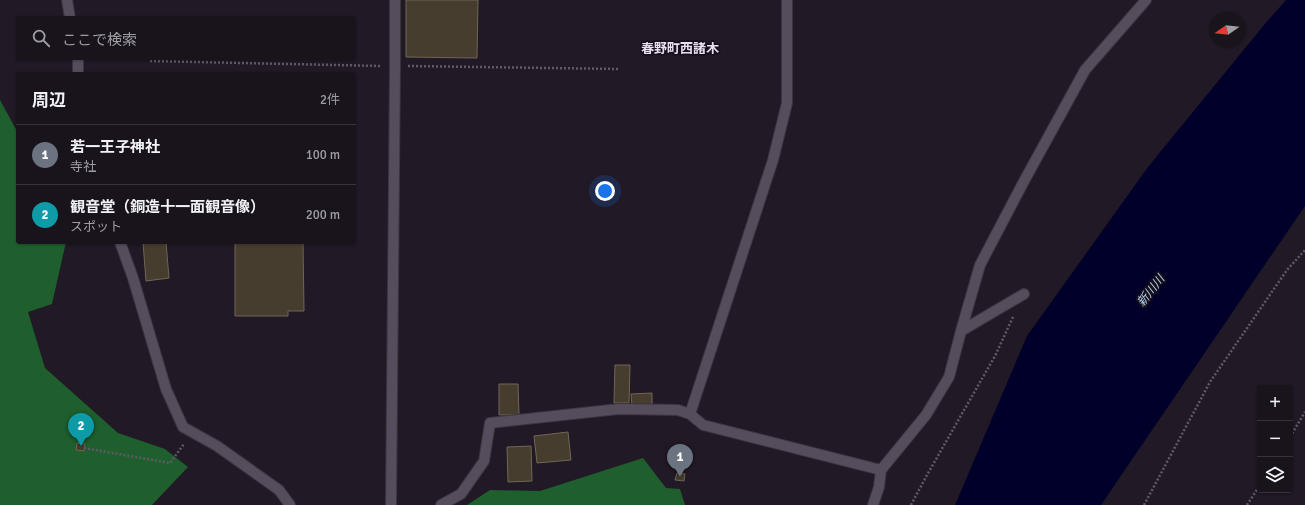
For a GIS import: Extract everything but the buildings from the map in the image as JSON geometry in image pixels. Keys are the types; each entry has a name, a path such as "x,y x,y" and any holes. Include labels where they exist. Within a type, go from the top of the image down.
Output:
{"street":[{"path":"67,0 70,16"},
{"path":"391,505 395,0"},
{"path":"690,414 766,182 787,103 787,0"},
{"path":"873,505 879,487 881,470 926,415 949,377 980,265 1023,183 1085,70 1146,0"},
{"path":"78,60 78,72"},
{"path":"121,244 133,278 166,389 183,427 216,446 279,490 290,505"},
{"path":"961,331 1024,294"},
{"path":"441,505 461,494 484,461 490,422 619,409 678,410 690,414 703,425 881,470"}],"path":[{"path":"150,61 619,69"},
{"path":"1144,505 1210,382 1287,270 1305,250"},
{"path":"911,505 995,356 1024,294"},
{"path":"1293,432 1305,412"},
{"path":"84,448 170,463 193,433"},
{"path":"1247,505 1257,490"}],"green space":[{"path":"0,100 16,129 16,244 66,244 52,304 28,312 45,368 118,433 165,449 188,467 152,505 0,505"},
{"path":"643,458 666,488 680,489 685,505 467,505 490,490 540,491"}],"water":[{"name":"新川川","path":"1286,0 1305,0 1305,206 1101,505 955,505 1027,336 1148,167"}],"place":[{"name":"観音堂（銅造十一面観音像）","path":"81,446"},
{"name":"若一王子神社","path":"680,477"}],"district":[{"name":"春野町西諸木","path":"680,49"}]}
